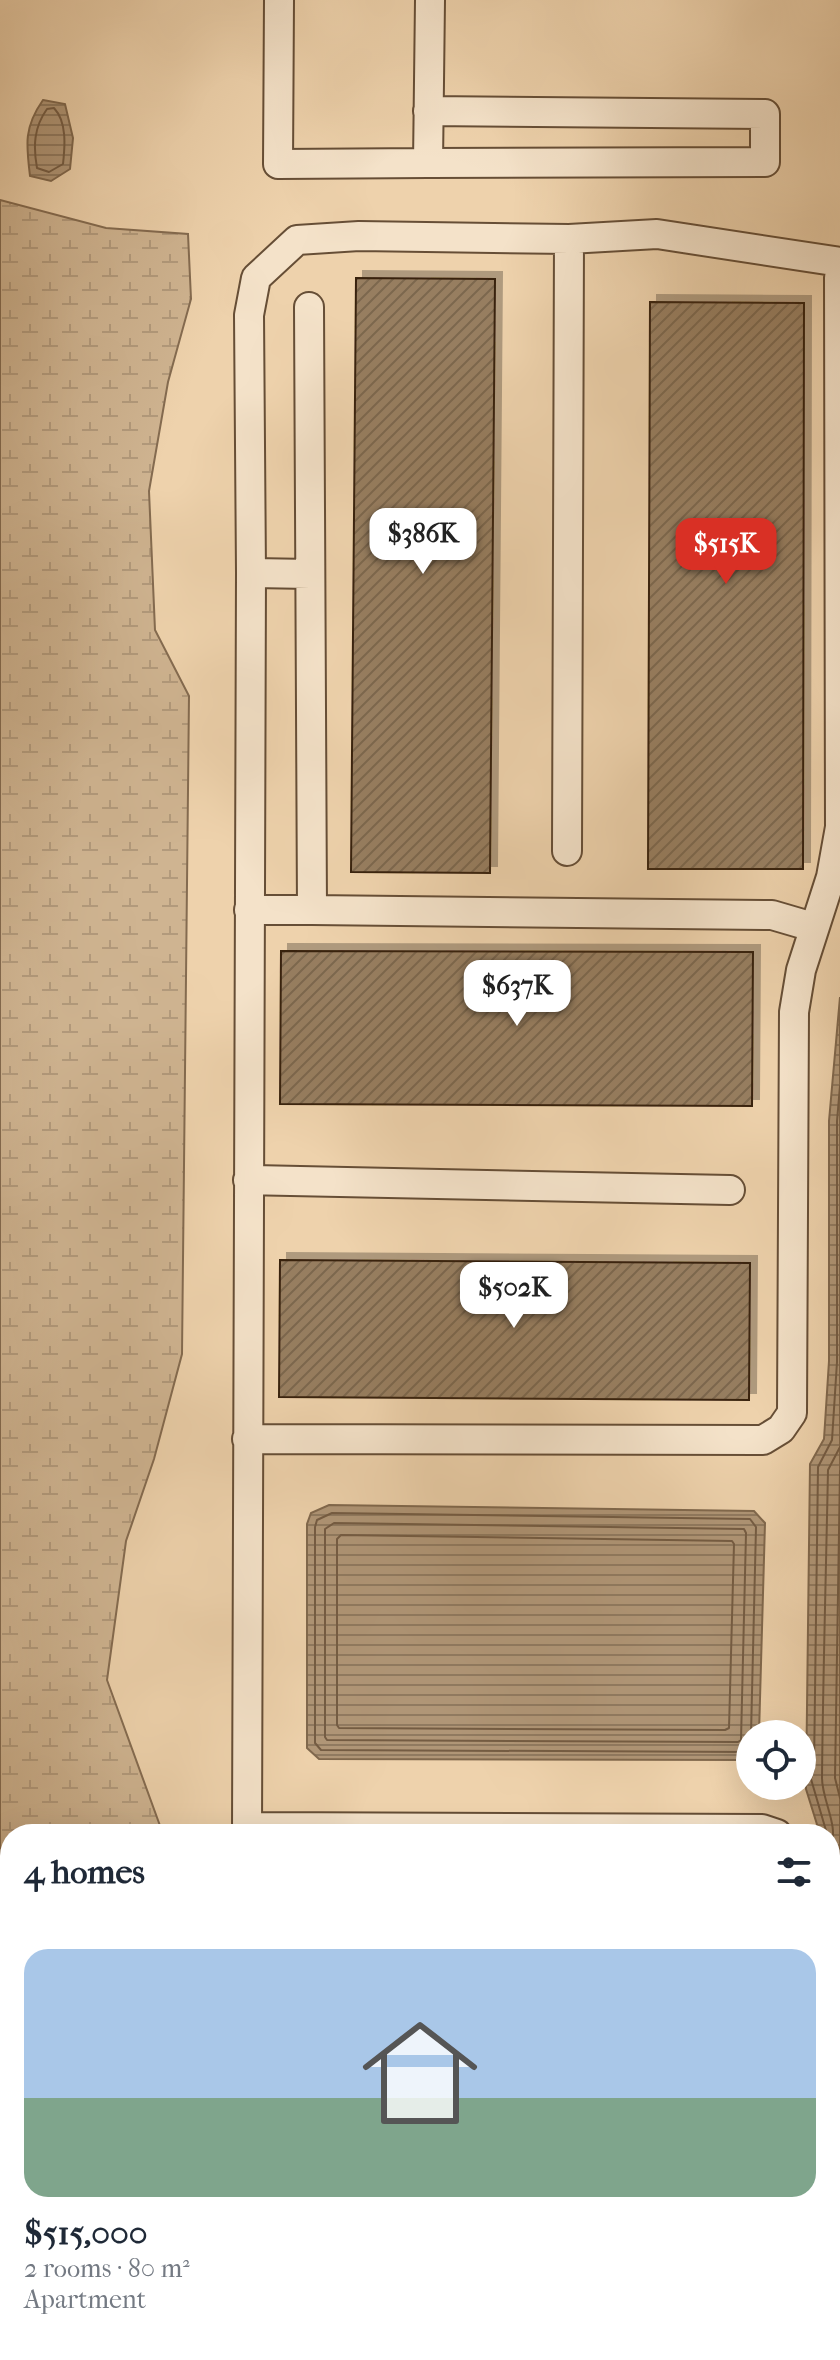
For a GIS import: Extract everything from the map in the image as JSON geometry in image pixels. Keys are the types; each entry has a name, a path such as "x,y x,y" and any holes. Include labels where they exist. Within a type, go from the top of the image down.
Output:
{"lane":[{"path":"279,0 278,164 765,162 765,114 428,111"},
{"path":"428,163 430,0"},
{"path":"247,1824 249,315 256,278 297,240 359,236 569,239 657,234 840,262"},
{"path":"247,1439 763,1440 781,1429 792,1413 794,1012 801,970 831,877 840,827 840,278 657,247 622,237"},
{"path":"567,851 569,239"},
{"path":"309,307 312,910"},
{"path":"251,573 310,574"},
{"path":"249,910 772,915 813,927"},
{"path":"248,1180 730,1190"}],"green space":[{"path":"0,200 106,228 188,234 191,299 168,382 149,491 155,630 189,696 182,1354 154,1459 126,1541 107,1680 159,1824 0,1824"}],"water":[{"path":"43,100 65,104 73,138 70,169 51,181 30,176 29,127"},
{"path":"840,997 840,1824 817,1824 809,1800 816,1800 816,1720 807,1720 810,1464 824,1439 829,1361 829,1121"},
{"path":"329,1505 754,1511 765,1523 759,1720 736,1720 736,1760 319,1759 307,1748 307,1524 311,1513"}],"building":[{"path":"356,278 495,279 490,873 351,872"},
{"path":"650,302 804,303 803,869 648,869"},
{"path":"281,951 753,952 752,1106 280,1104"},
{"path":"280,1260 750,1263 749,1400 279,1397"}]}
